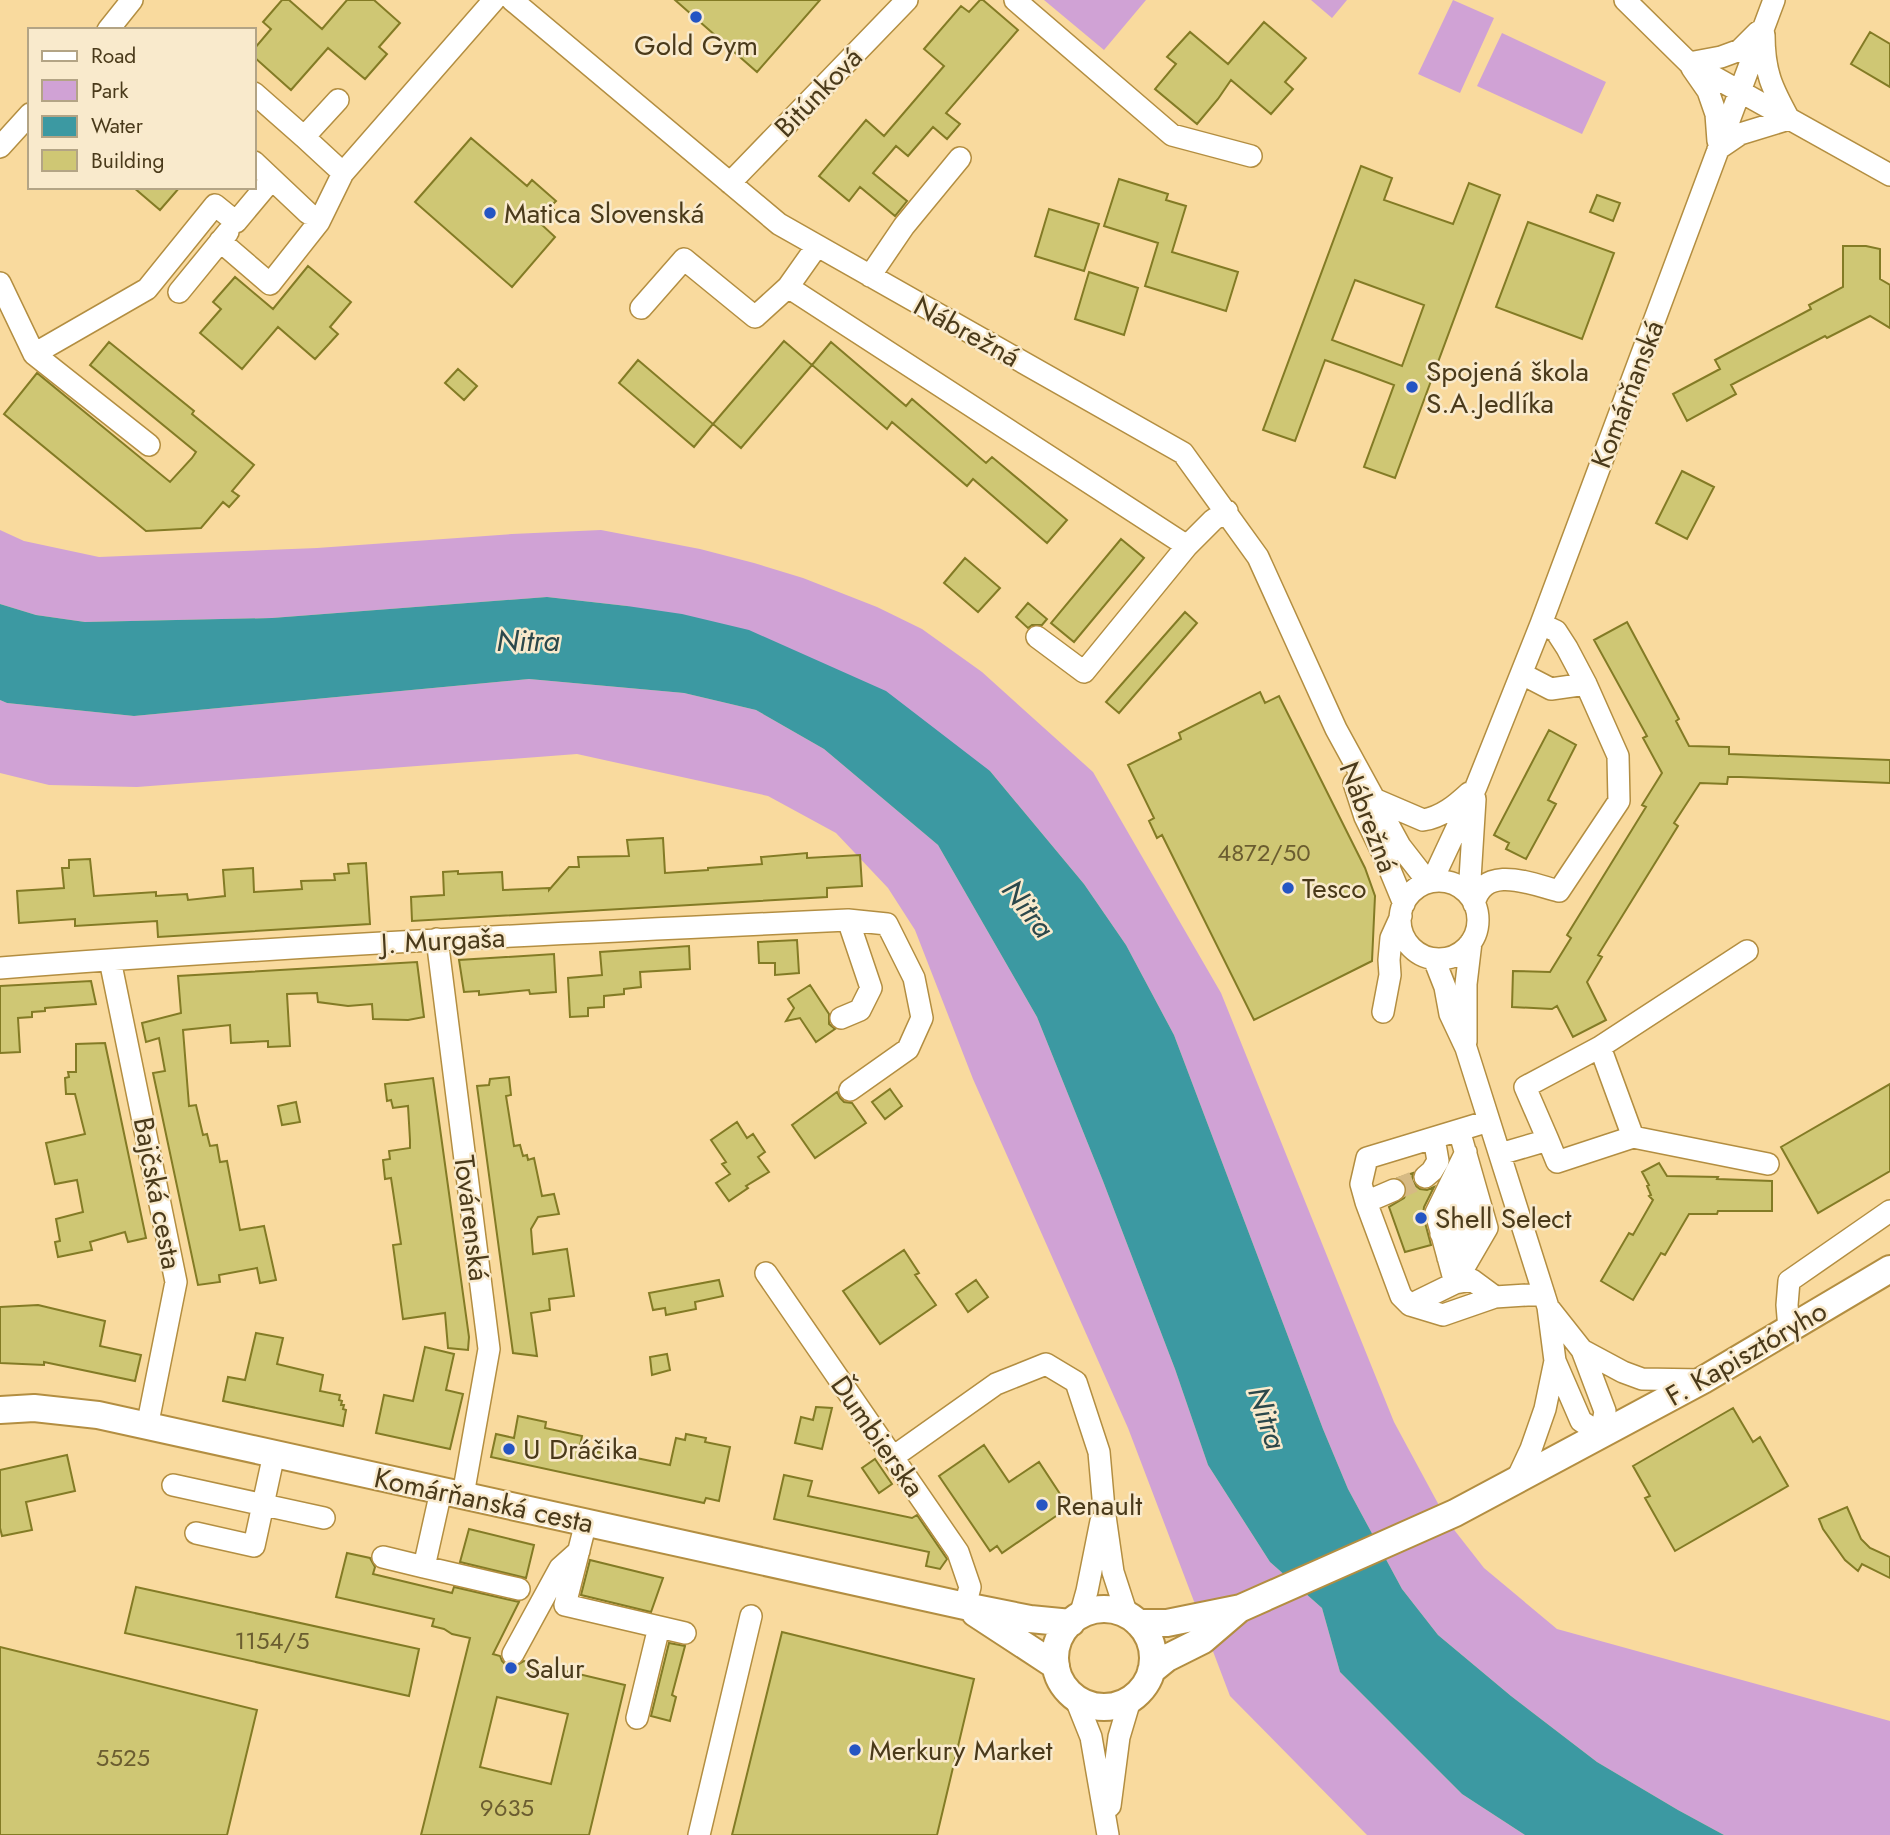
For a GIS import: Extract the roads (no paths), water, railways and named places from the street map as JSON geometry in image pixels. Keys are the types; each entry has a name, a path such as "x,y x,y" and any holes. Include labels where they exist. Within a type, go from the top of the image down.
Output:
{"main road":[{"name":"F. Kapisztóryho","path":"1241,1608 1455,1513 1703,1380 1890,1269"},
{"name":"Komárňanská cesta","path":"0,1410 34,1408 86,1413 965,1606 1030,1619 1075,1620"},
{"name":"Komárňanská cesta","path":"965,1606 1056,1666"},
{"path":"1133,1619 1148,1637 1153,1654 1151,1671 1141,1690 1130,1700 1117,1706 1087,1704 1075,1697 1060,1680 1055,1657 1060,1639 1075,1620 1091,1611 1116,1611 1133,1619 1167,1623 1241,1608"},
{"path":"1151,1671 1167,1658 1203,1640 1241,1608"}],"street":[{"path":"113,28 132,0"},
{"path":"220,241 270,284 319,222 344,173 494,0"},
{"name":"Nábrežná","path":"512,0 779,224 1183,453 1258,557 1336,729 1400,846 1430,882"},
{"name":"Bitúnková","path":"730,183 907,0"},
{"path":"1015,0 1172,135 1251,156"},
{"path":"1625,0 1689,64 1708,91 1716,114 1718,149"},
{"name":"Komárňanská","path":"1546,1301 1466,1048 1450,1014 1445,988 1429,957 1414,949 1406,940 1401,928 1402,910 1409,894 1430,882 1476,787 1541,624 1773,0"},
{"path":"1689,64 1740,50 1764,24"},
{"path":"1764,24 1764,54 1771,86 1789,119"},
{"path":"1689,64 1890,175"},
{"path":"256,95 344,173"},
{"path":"304,137 338,100"},
{"path":"0,147 28,116"},
{"path":"1718,149 1740,134 1789,119"},
{"path":"870,276 904,226 960,158"},
{"path":"256,164 309,213"},
{"path":"179,292 272,179"},
{"path":"34,354 147,289 215,205 236,222"},
{"path":"641,308 684,259 755,317 789,287 817,246"},
{"path":"0,283 34,354 149,445"},
{"path":"789,287 1187,547"},
{"path":"1037,637 1084,672 1187,547 1213,520 1227,511"},
{"path":"1430,882 1452,883 1462,888 1472,899 1486,883 1498,879 1512,879 1559,891 1619,801 1618,756 1567,648 1556,631 1541,624"},
{"path":"1522,674 1551,689 1586,684"},
{"name":"Nábrežná","path":"1336,729 1365,817 1385,858 1402,910"},
{"path":"1374,799 1423,820 1432,819 1451,809 1476,787"},
{"name":"Komárňanská","path":"1466,1048 1466,984 1471,942 1478,923 1478,913 1472,899 1476,787"},
{"path":"1383,1012 1390,975 1391,938 1402,910"},
{"path":"841,1018 860,1010 872,988 848,920"},
{"name":"J. Murgaša","path":"0,968 437,939 848,920 887,924 914,978 922,1018 908,1049 850,1090"},
{"name":"Továrenská","path":"424,1567 452,1493 489,1349 437,939"},
{"path":"1390,975 1429,957 1455,956 1471,942"},
{"path":"1747,951 1600,1047 1525,1087 1557,1162 1633,1137 1768,1164"},
{"name":"Bajčská cesta","path":"110,960 176,1282 147,1427"},
{"path":"1600,1047 1633,1137"},
{"path":"1489,1121 1367,1158 1361,1184 1366,1202 1401,1296 1410,1305 1443,1315 1495,1297 1546,1301 1582,1350 1605,1411 1601,1434 1581,1421 1555,1360 1546,1301"},
{"path":"1455,1283 1488,1228 1459,1130"},
{"path":"1425,1177 1438,1161 1434,1138"},
{"path":"1500,1154 1548,1140"},
{"path":"1455,1283 1436,1213 1466,1152"},
{"path":"1441,1234 1472,1176"},
{"path":"1366,1202 1394,1190"},
{"path":"1448,1258 1480,1205"},
{"path":"1788,1329 1788,1281 1890,1210"},
{"name":"Ďumbierska","path":"766,1273 958,1552 970,1587 965,1606"},
{"path":"1410,1305 1455,1283 1472,1280 1495,1297"},
{"path":"1582,1350 1642,1379 1703,1380"},
{"path":"1517,1479 1545,1409 1555,1360"},
{"path":"893,1457 996,1384 1046,1364 1076,1382 1099,1452 1113,1572 1133,1619"},
{"path":"196,1534 254,1546 274,1454"},
{"path":"173,1485 324,1518"},
{"path":"1075,1620 1087,1591 1104,1509"},
{"path":"586,1522 565,1605 685,1633"},
{"path":"513,1654 560,1568 579,1551"},
{"path":"383,1557 519,1589"},
{"path":"699,1835 751,1616"},
{"path":"637,1718 659,1627"},
{"path":"1075,1697 1091,1737 1108,1832"},
{"path":"1108,1832 1119,1737 1130,1700"}],"water":[{"name":"Nitra","path":"547,597 682,614 749,630 886,691 990,771 1084,884 1126,945 1174,1035 1323,1429 1348,1489 1402,1589 1438,1635 1511,1696 1597,1762 1724,1835 1525,1835 1462,1794 1340,1672 1322,1608 1270,1562 1208,1465 1175,1369 1037,1017 938,845 824,749 756,710 684,693 529,679 134,716 7,703 0,700 0,604 36,615 85,622 272,618"}],"tunnel":[{"path":"1394,1190 1425,1177"}],"place":[{"name":"Gold Gym","path":"696,17"},
{"name":"Matica Slovenská","path":"490,213"},
{"name":"Spojená škola S.A.Jedlíka","path":"1412,387"},
{"name":"Tesco","path":"1288,888"},
{"name":"Shell Select","path":"1421,1218"},
{"name":"U Dráčika","path":"509,1449"},
{"name":"Renault","path":"1042,1505"},
{"name":"Salur","path":"511,1668"},
{"name":"Merkury Market","path":"855,1750"}]}
